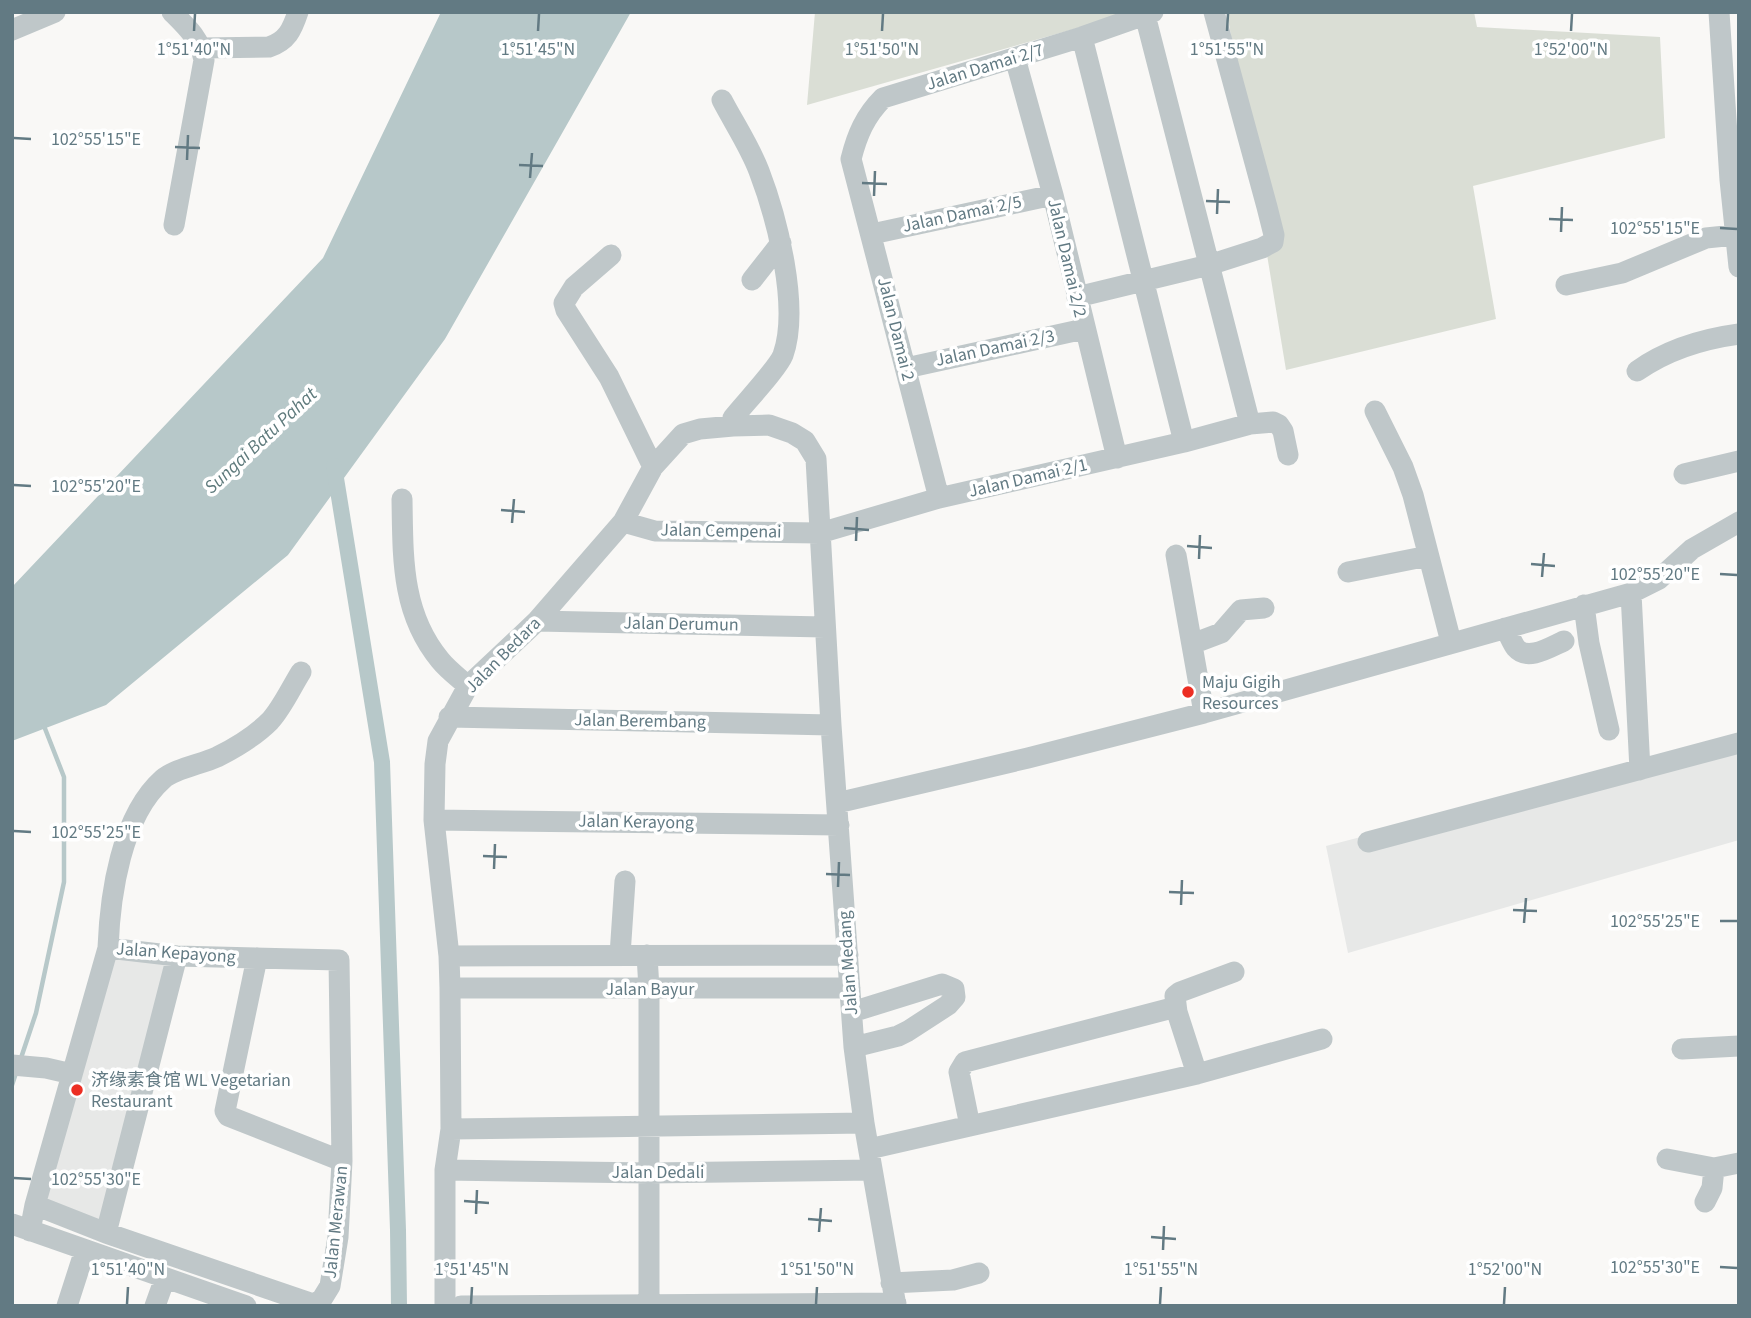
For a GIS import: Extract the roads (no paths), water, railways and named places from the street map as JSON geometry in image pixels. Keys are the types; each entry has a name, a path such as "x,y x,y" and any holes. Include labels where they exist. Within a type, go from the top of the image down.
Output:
{"street":[{"path":"12,30 55,12"},
{"path":"172,12 188,27 202,48 202,69 174,225"},
{"path":"202,48 269,47 280,44 288,36 298,12"},
{"path":"1077,297 1209,265 1273,242 1274,235 1214,12"},
{"path":"1149,14 1250,424 1273,422 1279,425 1288,455"},
{"name":"Jalan Damai 2/7","path":"851,159 857,135 868,115 883,98 1149,14"},
{"path":"1728,18 1735,235 1739,267"},
{"path":"1082,37 1184,443"},
{"name":"Jalan Damai 2/2","path":"1015,58 1053,195 1117,458"},
{"path":"722,100 759,170 781,243 789,308 788,332 782,357 733,418 733,426"},
{"name":"Jalan Damai 2","path":"851,159 939,499"},
{"name":"Jalan Damai 2/5","path":"872,234 1053,195"},
{"path":"1566,285 1622,273 1706,238 1735,235"},
{"path":"752,280 781,243"},
{"path":"611,255 574,287 564,303 609,377 653,467"},
{"name":"Jalan Damai 2/3","path":"906,368 1084,329"},
{"path":"1637,372 1654,359 1675,349 1715,337 1739,334"},
{"path":"1375,411 1404,467 1451,642"},
{"name":"Jalan Damai 2/1","path":"820,533 939,499 1184,443 1250,424"},
{"name":"Jalan Bedara","path":"445,1306 445,1170 450,1129 450,988 434,820 438,741 449,717 468,686 537,621 623,522 653,467 683,434 700,429 769,425 805,441 816,459 820,533"},
{"path":"1684,474 1739,461"},
{"path":"402,499 403,568 414,618 440,660 468,686"},
{"name":"Jalan Cempenai","path":"623,522 655,531 820,533"},
{"name":"Jalan Kerayong","path":"434,820 838,814 1028,758 1204,713 1631,593 1659,579 1692,550 1739,522"},
{"name":"Jalan Medang","path":"820,533 854,1047 864,1123 894,1297"},
{"path":"1177,555 1204,713"},
{"path":"1348,572 1428,556"},
{"path":"1631,593 1640,770"},
{"path":"1584,605 1589,643 1609,730"},
{"path":"1192,644 1221,633 1241,610 1264,608"},
{"name":"Jalan Derumun","path":"537,621 825,627"},
{"path":"1505,628 1516,649 1521,652 1536,654 1564,641"},
{"path":"108,948 113,894 124,846 139,808 164,778 216,757 250,738 271,720 301,672"},
{"name":"Jalan Berembang","path":"449,717 831,725"},
{"path":"1368,842 1739,743"},
{"path":"620,955 625,881"},
{"name":"Jalan Kepayong","path":"21,1228 35,1205 108,948 177,956 335,958 341,964"},
{"path":"647,955 649,1303"},
{"name":"Jalan Bayur","path":"449,956 848,955"},
{"path":"106,1233 177,956"},
{"path":"257,958 225,1111 228,1116 342,1161"},
{"name":"Jalan Merawan","path":"35,1205 106,1233 316,1304 330,1286 338,1237 342,1161 341,964"},
{"path":"1197,1073 1175,996 1234,972"},
{"path":"852,1012 942,984 954,989 955,997 948,1005 908,1031 854,1047"},
{"name":"Jalan Bayur","path":"450,988 850,988"},
{"path":"970,1126 960,1072 965,1062 1176,1007"},
{"name":"Jalan Dedali","path":"445,1170 649,1173 870,1159 970,1126 1197,1073 1322,1039"},
{"path":"1682,1049 1739,1046"},
{"path":"20,1065 72,1074"},
{"path":"450,1129 864,1123"},
{"path":"1667,1159 1714,1168 1739,1163"},
{"path":"1705,1202 1712,1188 1714,1168"},
{"path":"21,1228 234,1304"},
{"path":"67,1306 85,1250"},
{"path":"461,1306 894,1297 979,1273"},
{"path":"155,1306 165,1278"}],"water":[{"name":"Sungai Batu Pahat","path":"441,12 631,12 445,339 288,555 106,705 12,741 12,587 323,258"}],"waterway":[{"path":"334,466 382,762 399,1306"},
{"path":"20,1061 36,1013 64,882 64,777 44,726"},
{"path":"12,1085 16,1073"}],"place":[{"name":"Maju Gigih Resources","path":"1188,692"},
{"name":"济缘素食馆 WL Vegetarian Restaurant","path":"77,1090"}]}
